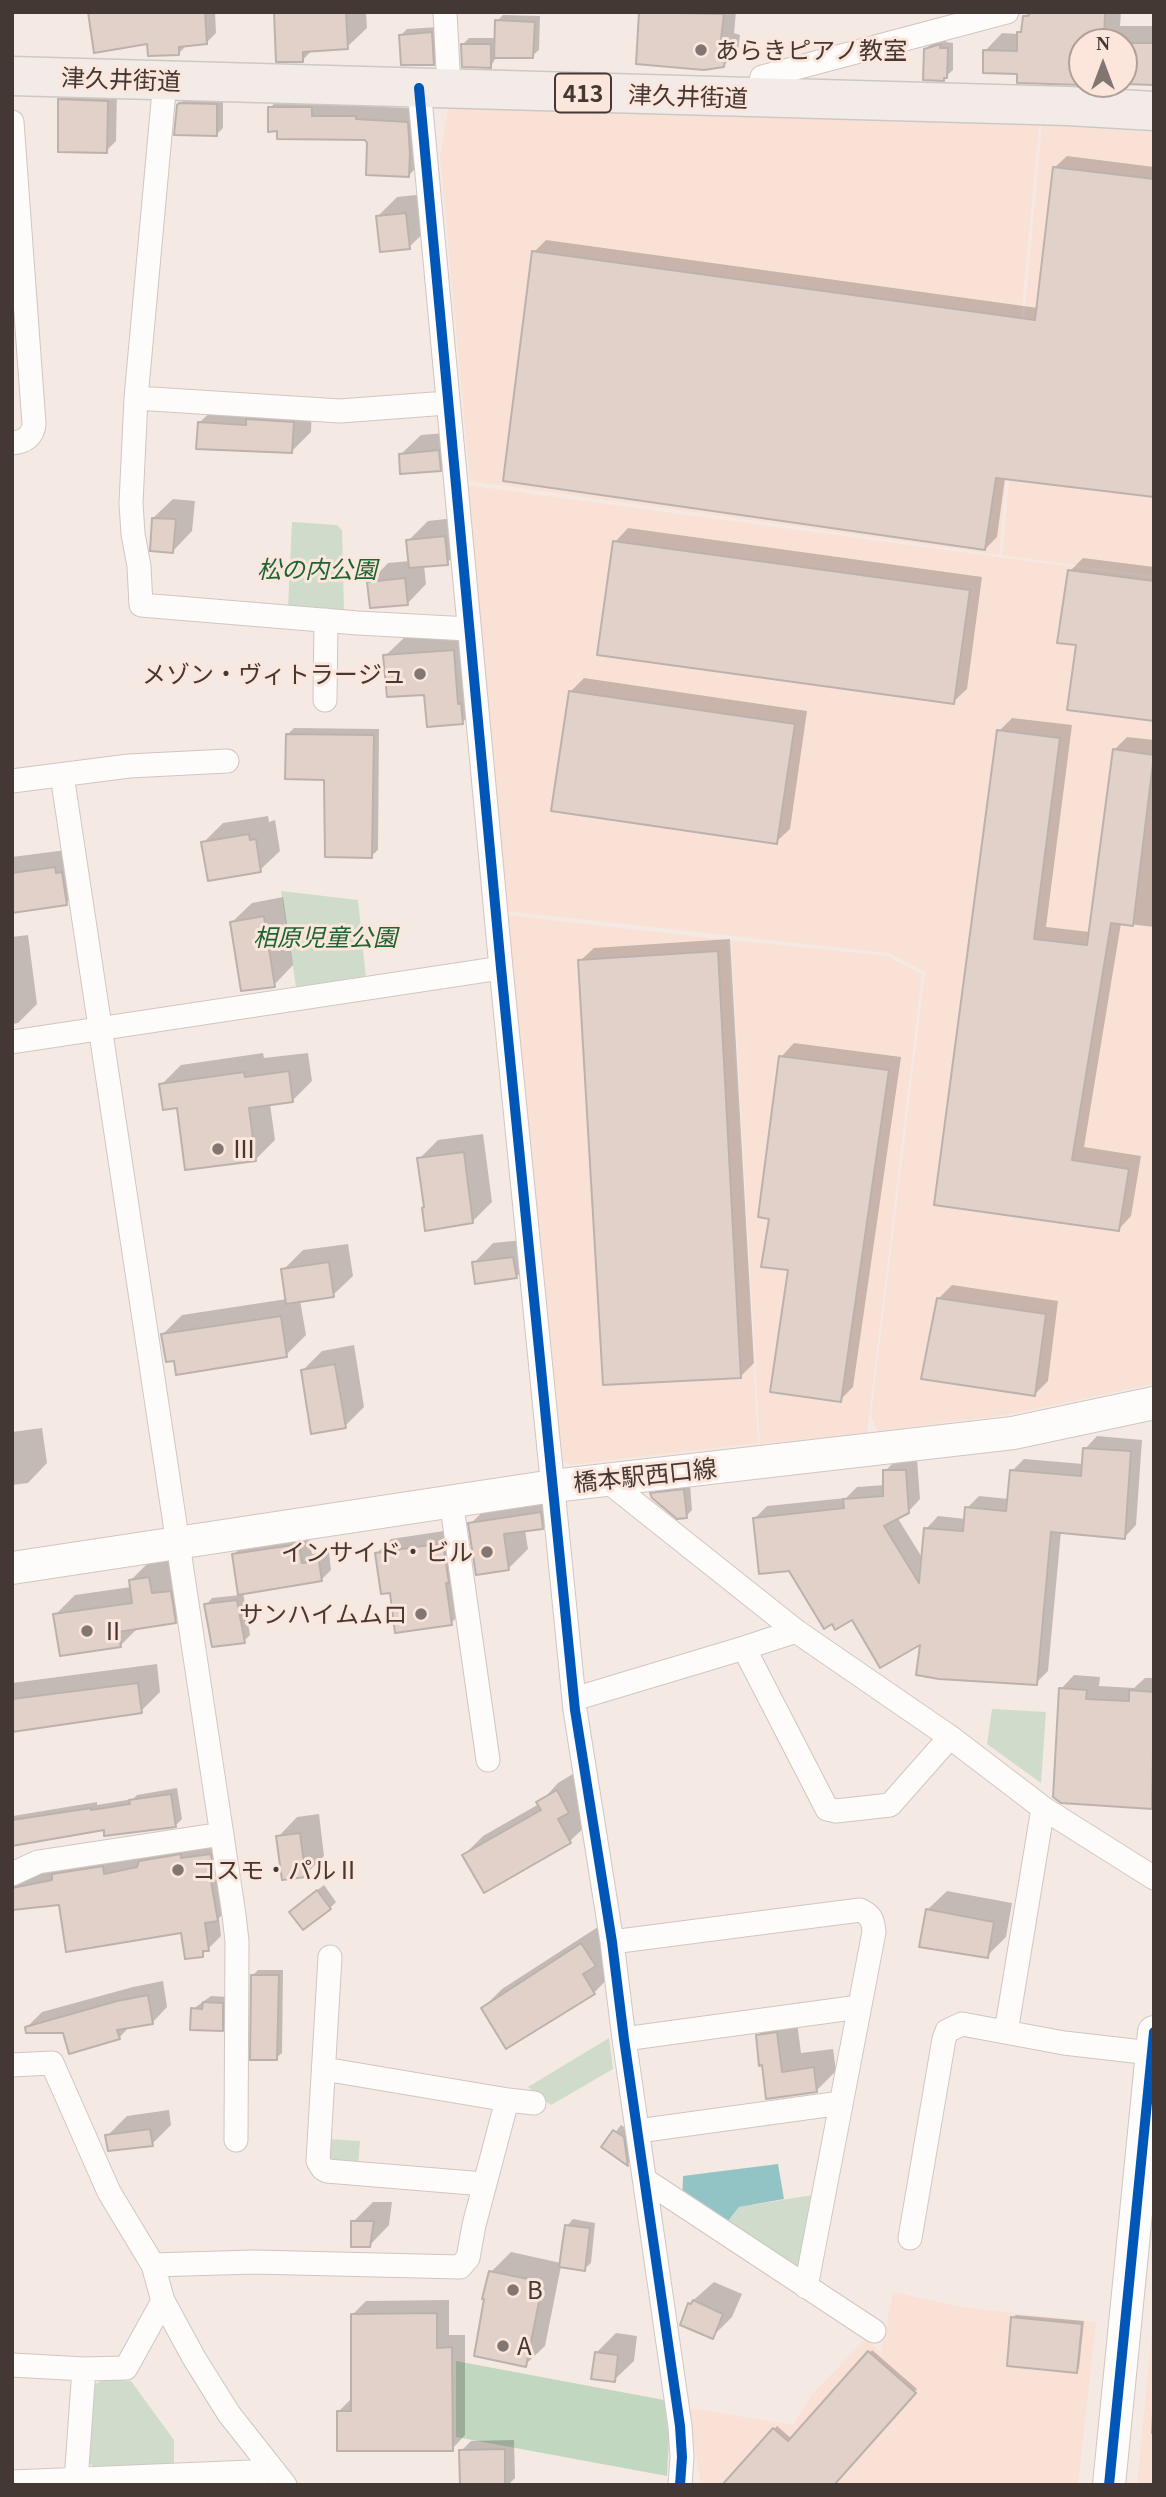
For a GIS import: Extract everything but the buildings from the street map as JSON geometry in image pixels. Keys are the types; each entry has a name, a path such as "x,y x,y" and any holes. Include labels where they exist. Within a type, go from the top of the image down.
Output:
{"highway":[{"name":"津久井街道","path":"12,76 1068,106 1154,111"}],"street":[{"path":"445,12 434,88 447,403 574,1699 612,1942 680,2426 680,2485"},
{"path":"755,99 762,77 983,15 1007,12"},
{"path":"165,80 136,398 131,503 141,604 469,629"},
{"path":"12,121 34,424 32,433 26,440 12,443"},
{"path":"136,398 340,411 447,403"},
{"path":"325,700 326,620"},
{"path":"12,782 129,766 227,761"},
{"path":"62,775 237,1941 236,2140"},
{"path":"12,1042 501,968"},
{"name":"橋本駅西口線","path":"12,1568 553,1486 1013,1433 1154,1403"},
{"path":"606,1480 796,1630 950,1737 1043,1808 1154,1878"},
{"path":"451,1500 488,1760"},
{"path":"574,1699 796,1630"},
{"path":"744,1648 827,1809 836,1811 890,1805 950,1737"},
{"path":"1006,2032 1043,1808"},
{"path":"12,1874 38,1862 222,1835"},
{"path":"612,1942 860,1910 869,1914 874,1922 806,2287"},
{"path":"330,1957 318,2161 323,2169 484,2185"},
{"path":"624,2039 859,2007"},
{"path":"910,2238 947,2031 962,2024 1065,2043 1152,2042 1109,2485"},
{"path":"12,2065 52,2063 109,2192 153,2265 163,2301 194,2358 229,2414 279,2478"},
{"path":"324,2068 534,2103"},
{"path":"153,2265 254,2262 460,2267 468,2258 484,2185 508,2100"},
{"path":"638,2131 841,2104"},
{"path":"645,2180 874,2331"},
{"path":"12,2365 84,2369 126,2368 163,2301"},
{"path":"76,2481 84,2369"},
{"path":"12,2482 279,2478"}],"shaded area":[{"path":"448,108 1039,126 999,555 470,481 440,157"},
{"path":"1042,125 1154,132 1154,576 1002,555"},
{"path":"466,485 1154,578 1154,1384 1006,1415 877,1431 871,1415 925,972 888,953 505,911"},
{"path":"506,915 728,940 758,1443 570,1465 560,1458"},
{"path":"731,940 887,956 922,974 867,1433 760,1444"},
{"path":"893,2292 967,2308 1096,2322 1078,2485 701,2485 688,2408 793,2425 813,2393 866,2339 881,2353"},
{"path":"1154,2319 1154,2485 1137,2485 1153,2321"}],"green space":[{"name":"松の内公園","path":"292,522 337,525 342,530 344,610 288,607"},
{"name":"相原児童公園","path":"281,891 358,900 366,979 296,987"},
{"path":"992,1709 1046,1712 1041,1783 987,1744"},
{"path":"609,2038 613,2069 551,2105 528,2087"},
{"path":"327,2139 360,2141 358,2167 336,2165 326,2158"},
{"path":"825,2193 806,2287 721,2230 739,2207"},
{"path":"456,2361 664,2400 669,2438 667,2476 456,2437"},
{"path":"105,2379 131,2381 174,2440 174,2466 95,2469 88,2461 93,2385"}],"water":[{"path":"778,2164 784,2199 739,2207 721,2230 682,2204 683,2176"}],"cycle path":[{"path":"419,88 501,968 575,1710 612,1942 680,2426 680,2485"},
{"path":"1109,2485 1154,2032"}],"place":[{"name":"あらきピアノ教室","path":"701,50"},
{"name":"メゾン・ヴィトラージュ","path":"420,674"},
{"name":"Ⅲ","path":"218,1149"},
{"name":"インサイド・ビル","path":"487,1552"},
{"name":"サンハイムムロ","path":"421,1614"},
{"name":"Ⅱ","path":"87,1631"},
{"name":"コスモ・パルⅡ","path":"178,1870"},
{"name":"B","path":"513,2290"},
{"name":"A","path":"503,2346"}]}
